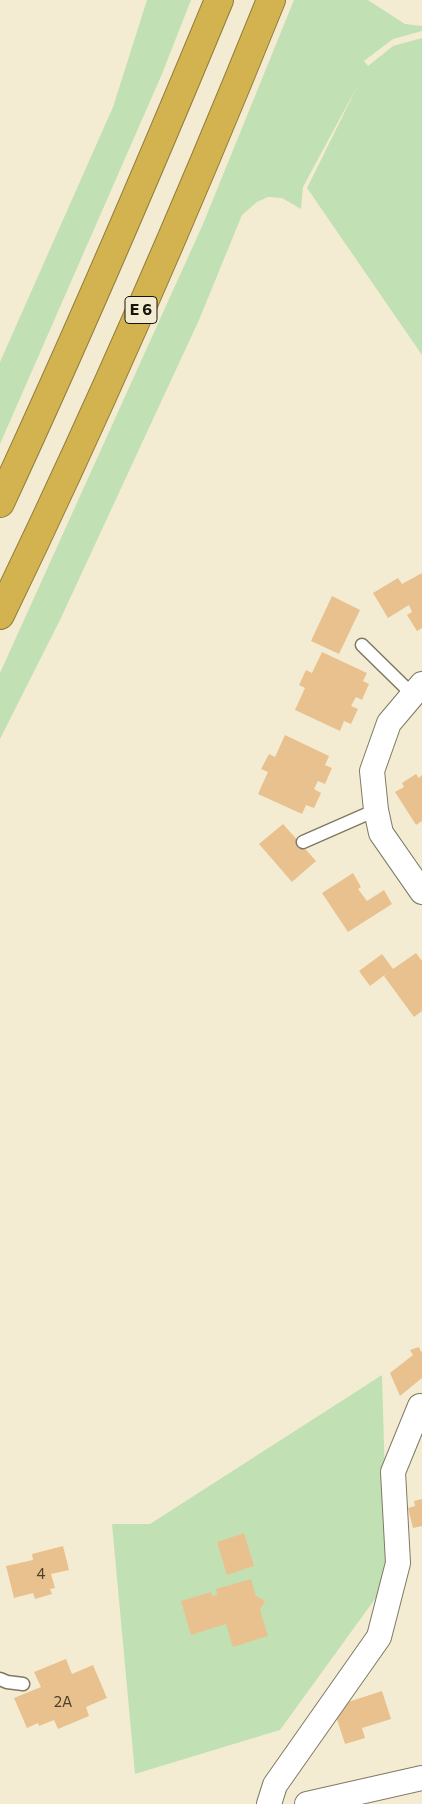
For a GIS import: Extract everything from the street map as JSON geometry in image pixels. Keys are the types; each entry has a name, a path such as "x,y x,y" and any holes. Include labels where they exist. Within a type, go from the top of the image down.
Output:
{"highway":[{"path":"0,503 114,251 219,0"},
{"name":"E 6","path":"0,615 52,508 158,272 271,0"}],"street":[{"path":"417,689 389,723 372,771 376,810 381,834 422,892"},
{"path":"269,1804 275,1786 379,1637 398,1563 393,1472 420,1406"},
{"path":"307,1804 368,1797 422,1778"}],"lane":[{"path":"362,646 417,689"},
{"path":"303,842 376,810"},
{"path":"0,1679 23,1684"}],"green space":[{"path":"147,0 191,0 162,74 0,444 0,362 113,107"},
{"path":"294,0 368,0 405,24 422,26 422,31 393,39 364,61 368,66 393,46 422,38 422,355 307,188 358,85 303,187 301,209 282,198 268,197 257,202 242,215 199,320 60,620 0,739 0,673 203,224"},
{"path":"382,1375 388,1581 280,1730 135,1774 112,1524 150,1524"}],"building":[{"path":"422,573 422,628 417,631 407,615 412,612 409,605 388,618 373,593 398,578 402,584"},
{"path":"332,596 360,610 339,654 311,641"},
{"path":"322,652 367,673 363,681 369,684 362,700 356,697 351,706 358,709 351,724 344,721 340,731 295,710 305,688 299,685 306,670 312,673"},
{"path":"285,735 329,756 325,765 332,768 325,784 318,781 314,789 321,793 314,808 306,805 302,814 258,794 268,772 261,769 269,754 275,757"},
{"path":"416,774 419,778 422,775 422,821 416,825 395,792 404,787 402,783"},
{"path":"283,824 316,861 292,882 259,844"},
{"path":"353,873 361,887 358,889 367,901 384,890 392,904 348,932 322,893"},
{"path":"416,953 422,961 422,1011 414,1017 384,976 390,971 370,986 359,971 382,954 393,969"},
{"path":"419,1347 422,1351 422,1378 400,1396 390,1373 413,1355 410,1350"},
{"path":"422,1499 422,1526 413,1528 408,1508 415,1506 414,1501"},
{"path":"244,1533 254,1566 227,1575 217,1542"},
{"path":"63,1546 69,1570 51,1574 55,1588 50,1589 52,1594 35,1599 33,1593 14,1598 6,1566 33,1560 32,1554"},
{"path":"251,1579 256,1596 265,1601 260,1610 268,1636 233,1647 226,1624 191,1635 181,1601 211,1592 212,1596 217,1595 216,1589"},
{"path":"66,1659 72,1674 93,1665 107,1698 86,1707 89,1716 58,1729 54,1720 39,1726 38,1723 27,1728 14,1698 41,1687 34,1672"},
{"path":"382,1691 391,1719 362,1728 365,1738 345,1744 333,1707"}]}
